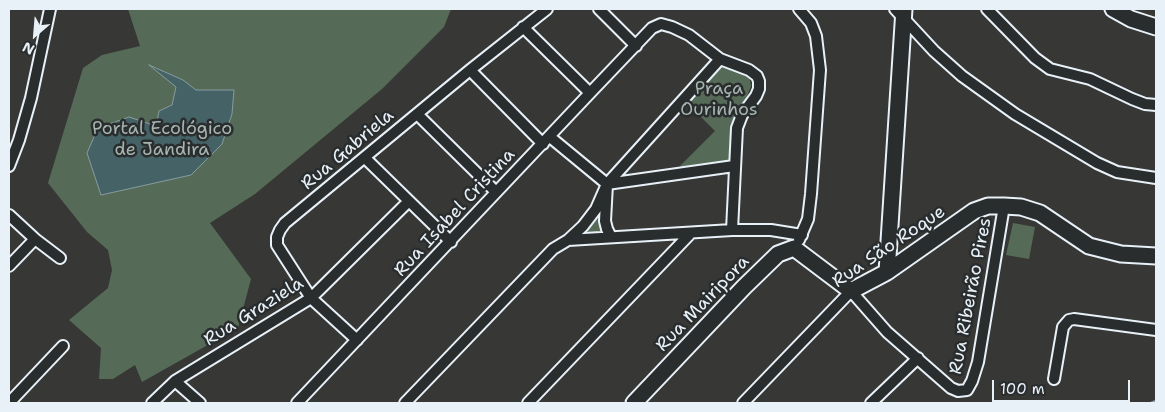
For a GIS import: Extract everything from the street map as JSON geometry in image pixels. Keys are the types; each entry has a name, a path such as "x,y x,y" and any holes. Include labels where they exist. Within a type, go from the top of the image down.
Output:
{"street":[{"path":"9,166 19,140 31,98 50,9"},
{"name":"Rua Gabriela","path":"357,340 311,298 278,245 277,237 280,230 285,223 547,9"},
{"path":"599,9 636,46"},
{"path":"798,242 808,219 820,70 816,36 811,23 799,9"},
{"path":"987,9 1035,58 1050,69 1090,79 1132,99 1156,106"},
{"path":"1113,9 1131,19 1156,27"},
{"path":"901,12 934,51 962,76 1015,114 1097,163 1117,172 1156,178"},
{"path":"887,272 901,12"},
{"name":"Rua Isabel Cristina","path":"297,403 652,28 661,24 672,26 689,35 720,59"},
{"path":"523,28 590,93"},
{"path":"405,403 553,249 568,240 583,226 596,209 607,184 720,59 749,70 760,81 756,96 739,120 734,166 732,230"},
{"path":"470,70 546,141 607,184 734,166"},
{"path":"417,114 496,192"},
{"path":"365,158 451,242"},
{"path":"607,184 605,221 611,237"},
{"name":"Rua Graziela","path":"152,403 175,381 311,298 410,201"},
{"name":"Rua São Roque","path":"743,403 851,291 887,272 974,211 988,206 1020,207 1040,213 1090,246 1121,254 1156,256"},
{"name":"Rua Ribeirão Pires","path":"918,358 951,388 963,391 970,387 978,362 1004,206"},
{"path":"9,215 60,258"},
{"path":"568,240 691,232 772,230 798,242 851,291 887,332 918,358 871,403"},
{"path":"528,403 691,232"},
{"path":"9,266 34,238"},
{"name":"Rua Mairipora","path":"634,403 744,287 778,254 798,242"},
{"path":"1054,379 1063,327 1069,320 1074,319 1156,330"},
{"path":"9,403 63,346"},
{"path":"175,381 200,403"}],"green space":[{"name":"Portal Ecológico de Jandira","path":"128,9 451,9 444,27 382,89 255,194 210,223 251,279 238,328 142,382 135,365 113,379 99,379 101,348 69,320 108,288 112,270 108,250 87,232 48,183 83,68 102,55 140,46"},
{"name":"Praça Ourinhos","path":"720,66 725,66 746,76 750,80 751,86 744,104 734,116 730,160 727,162 679,167 715,131 688,104"},
{"path":"599,208 601,209 603,228 599,233 588,232 586,230"},
{"path":"1013,223 1035,227 1029,259 1006,255"}],"water":[{"path":"149,65 183,80 196,90 234,90 232,114 222,144 191,175 101,195 87,153 98,128 129,117 156,126 159,111 172,105 176,87"}],"waterway":[{"path":"1151,403 1156,401"}]}
